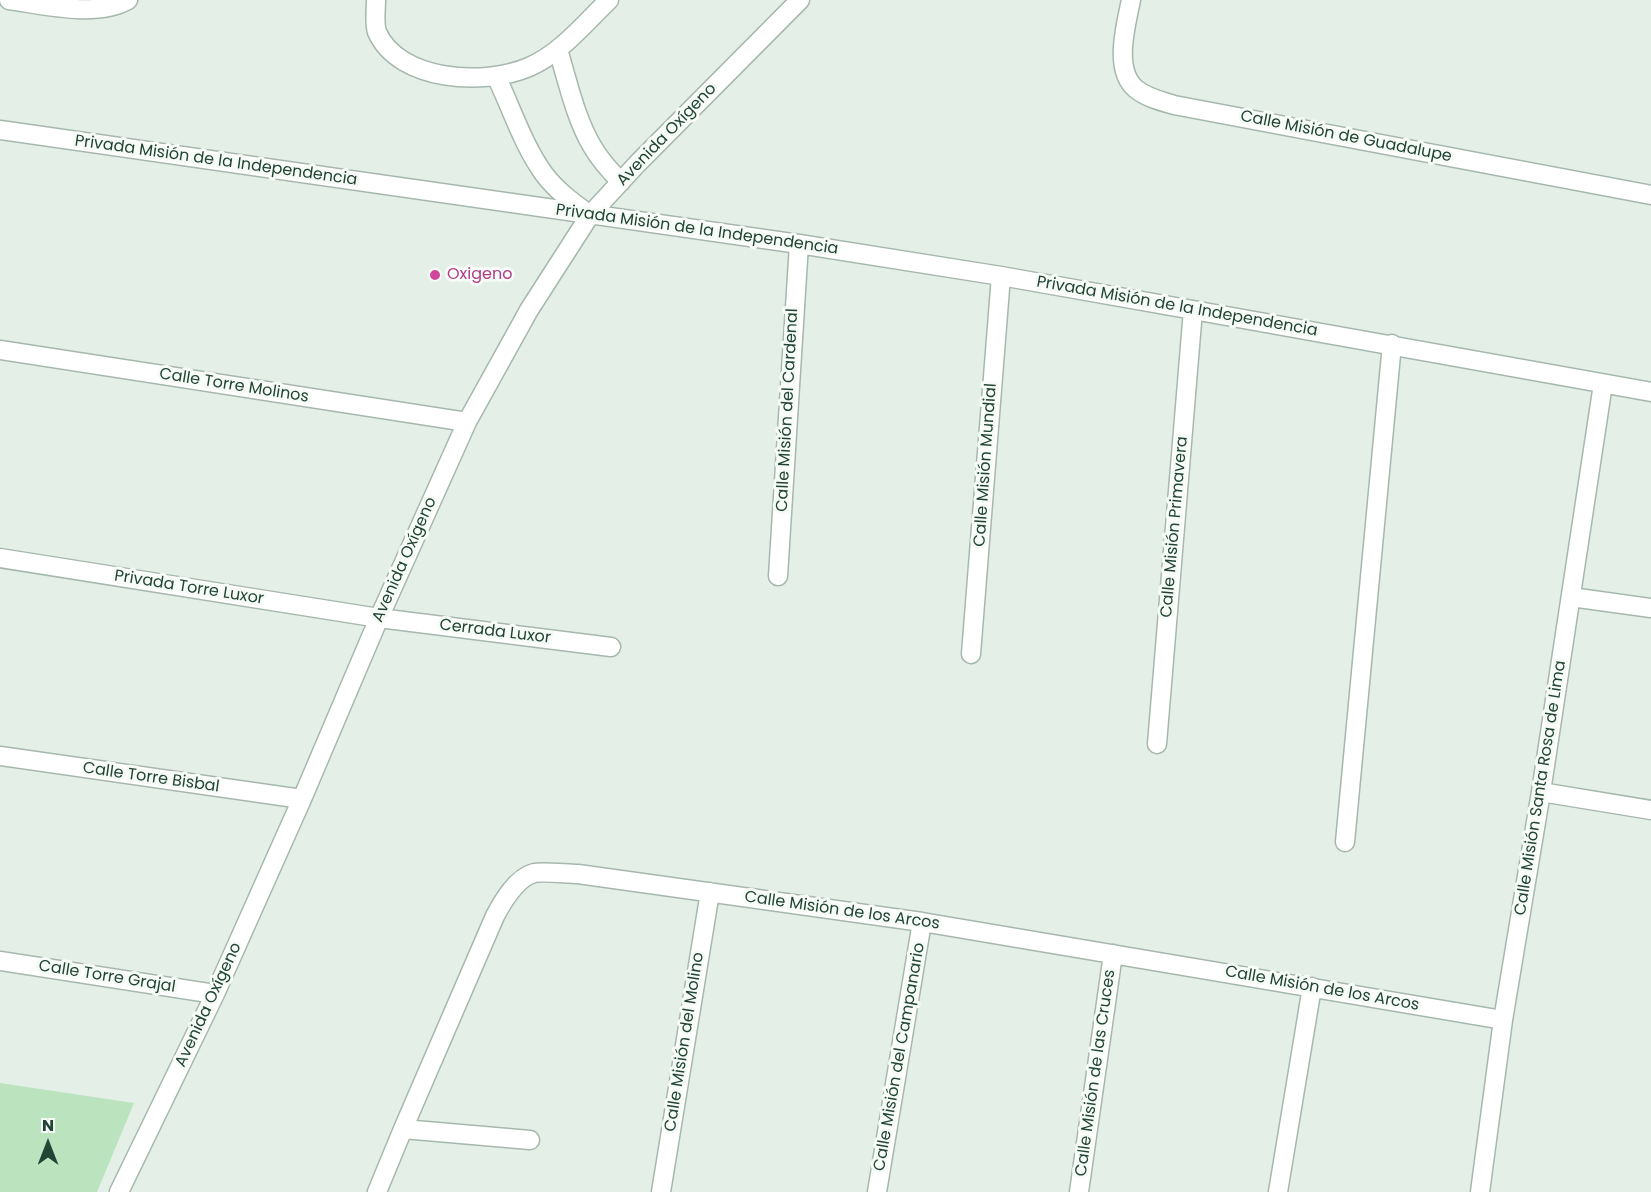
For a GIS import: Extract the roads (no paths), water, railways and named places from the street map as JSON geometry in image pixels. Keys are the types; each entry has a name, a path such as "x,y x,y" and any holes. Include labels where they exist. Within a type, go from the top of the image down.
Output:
{"street":[{"path":"9,0 63,8 95,9 129,0"},
{"path":"376,0 376,30 387,48 410,64 438,74 467,78 496,76 529,67 558,50 609,0"},
{"name":"Avenida Oxígeno","path":"119,1192 215,993 467,422 529,310 590,215 638,163 800,0"},
{"name":"Calle Misión de Guadalupe","path":"1131,0 1124,38 1125,74 1135,88 1150,98 1174,105 1651,195"},
{"path":"558,50 581,126 605,165 621,182"},
{"path":"496,76 529,149 545,175 566,197 590,215"},
{"name":"Privada Misión de la Independencia","path":"0,130 799,244 1001,276 1651,392"},
{"name":"Calle Misión del Cardenal","path":"778,576 799,244"},
{"name":"Calle Misión Mundial","path":"971,654 1001,276"},
{"name":"Calle Misión Primavera","path":"1157,744 1193,310"},
{"path":"1345,842 1392,344"},
{"name":"Calle Torre Molinos","path":"0,350 467,422"},
{"name":"Calle Misión Santa Rosa de Lima","path":"1480,1192 1503,1020 1541,792 1603,384"},
{"name":"Privada Torre Luxor","path":"0,558 379,618"},
{"path":"1571,597 1651,608"},
{"name":"Cerrada Luxor","path":"379,618 611,647"},
{"name":"Calle Torre Bisbal","path":"0,756 302,800"},
{"path":"1541,792 1651,810"},
{"name":"Calle Misión de los Arcos","path":"377,1192 495,916 507,895 533,873 578,874 922,922 1503,1020"},
{"name":"Calle Misión del Molino","path":"661,1192 710,892"},
{"name":"Calle Misión del Campanario","path":"877,1192 922,922"},
{"name":"Calle Misión de las Cruces","path":"1079,1192 1113,954"},
{"name":"Calle Torre Grajal","path":"0,961 215,993"},
{"path":"1278,1192 1312,987"},
{"path":"403,1129 530,1140"}],"place":[{"name":"Oxigeno","path":"435,275"}]}
